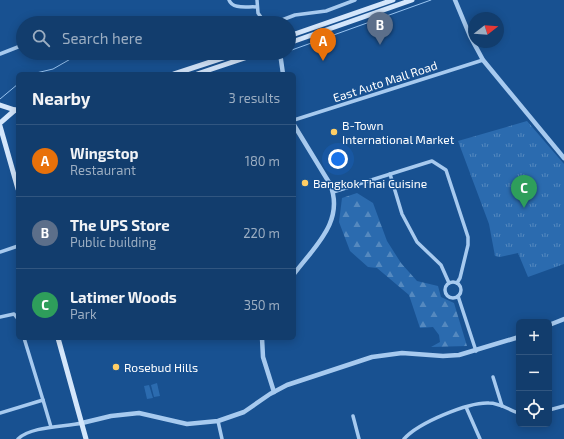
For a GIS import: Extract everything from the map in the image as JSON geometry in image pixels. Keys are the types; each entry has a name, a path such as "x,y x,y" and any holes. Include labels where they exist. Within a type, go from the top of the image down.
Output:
{"main road":[{"path":"296,34 393,0"},
{"path":"296,41 412,0"},
{"path":"180,72 217,60"},
{"path":"202,72 238,60"},
{"path":"1,105 16,111"},
{"path":"0,123 16,111"},
{"path":"0,126 16,182"},
{"path":"59,340 86,439"}],"street":[{"path":"229,0 231,4 235,6 257,7"},
{"path":"257,0 257,7 260,16"},
{"path":"295,16 326,11 355,0"},
{"path":"455,0 470,36 483,60 564,158"},
{"path":"351,14 353,21"},
{"path":"0,54 16,48"},
{"path":"281,60 284,72"},
{"name":"East Auto Mall Road","path":"296,119 483,60"},
{"path":"296,128 333,192 334,211 329,226 296,271"},
{"path":"333,192 432,161 446,170 468,237 468,245 460,278 457,283"},
{"path":"390,174 402,214 417,242 441,264 449,283"},
{"path":"0,252 16,247"},
{"path":"449,283 457,283"},
{"path":"449,283 446,288 447,294 450,297 458,296"},
{"path":"457,283 461,289 458,296 476,351"},
{"path":"0,317 14,314 16,316"},
{"path":"552,324 564,319"},
{"path":"18,439 56,425 68,427 111,416 139,413 187,424 218,422 244,412 274,392 302,380 381,355 402,353 450,355 476,351 516,337"},
{"path":"27,340 51,427"},
{"path":"262,340 263,357 274,392"},
{"path":"493,376 502,406"},
{"path":"0,413 43,400"},
{"path":"404,439 416,428 426,422 466,407 484,403 502,406 516,412"},
{"path":"552,409 564,406"},
{"path":"466,407 480,439"},
{"path":"353,416 359,439"},
{"path":"218,422 222,439"}],"green space":[{"path":"527,121 564,164 564,264 528,277 518,253 500,257 495,256 489,224 458,141"},
{"path":"357,193 373,203 387,241 401,263 417,281 438,286 441,297 454,303 467,346 431,347 440,342 439,335 433,327 420,328 409,295 377,268 368,267 350,251 339,222 342,198"},
{"path":"157,383 160,396 154,397 151,385"},
{"path":"149,385 153,398 147,399 144,386"}],"waterway":[{"path":"296,48 431,0"},
{"path":"40,72 53,69 69,60"},
{"path":"0,99 16,86"}],"place":[{"name":"The UPS Store","path":"380,45"},
{"name":"Wingstop","path":"323,61"},
{"name":"B-Town International Market","path":"334,132"},
{"name":"Bangkok Thai Cuisine","path":"305,183"},
{"name":"Latimer Woods","path":"524,208"},
{"name":"Rosebud Hills","path":"116,367"}]}
